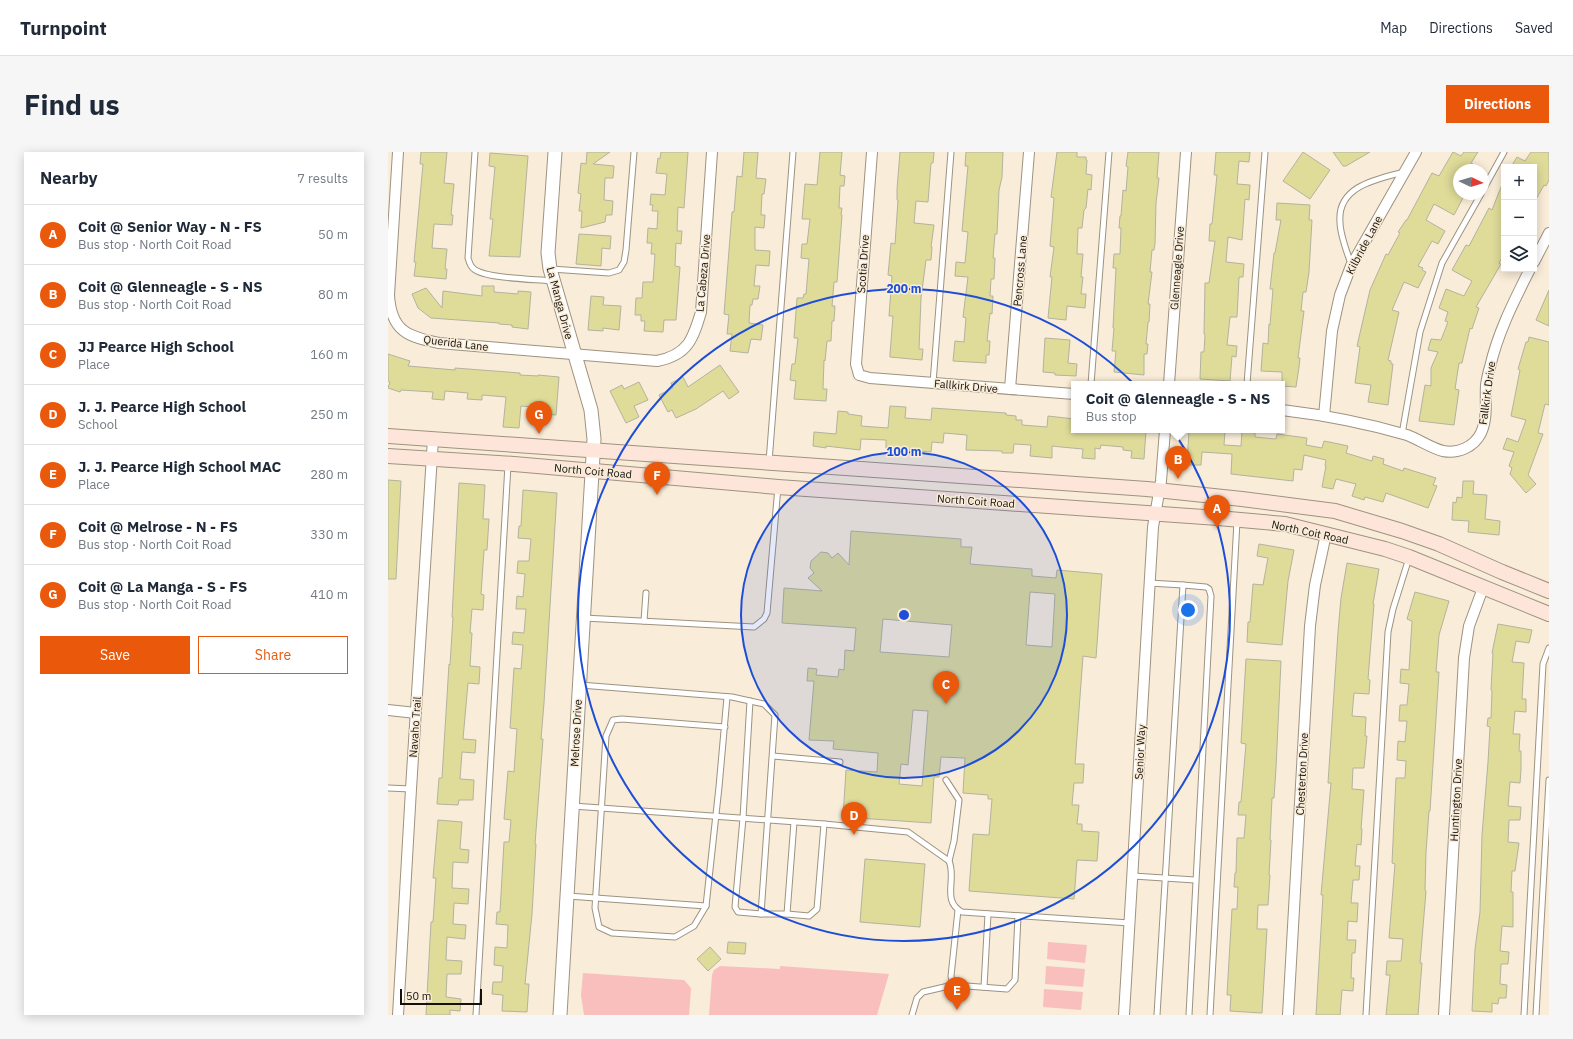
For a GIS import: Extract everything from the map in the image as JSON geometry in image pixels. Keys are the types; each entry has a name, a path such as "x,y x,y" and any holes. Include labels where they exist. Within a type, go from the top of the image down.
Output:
{"main road":[{"name":"North Coit Road","path":"388,436 769,464 1160,490 1335,511 1402,531 1439,544 1549,591"},
{"name":"North Coit Road","path":"388,456 508,464 778,487 1156,513 1285,524 1410,557 1549,614"}],"street":[{"name":"Querida Lane","path":"398,152 389,296 392,317 401,330 422,340 439,343 574,355"},
{"name":"La Manga Drive","path":"555,152 548,253 551,275 591,410 593,451"},
{"name":"La Cabeza Drive","path":"574,355 658,361 669,359 683,351 694,336 701,312 712,152"},
{"name":"Scotia Drive","path":"859,375 856,364 872,152"},
{"name":"Pencross Lane","path":"1010,389 1029,152"},
{"name":"Glenneagle Drive","path":"1169,381 1186,152"},
{"name":"Kilbride Lane","path":"1324,416 1332,331 1340,296 1351,266 1416,152"},
{"path":"1537,256 1549,233"},
{"name":"Fallkirk Drive","path":"1285,410 1324,416 1402,434 1417,439 1442,451 1454,452 1465,449 1475,441 1481,432 1485,418 1486,383 1496,340 1529,272"},
{"name":"Fallkirk Drive","path":"859,375 870,378 1071,394"},
{"path":"1160,490 1165,433"},
{"name":"Navaho Trail","path":"398,1015 433,439"},
{"name":"Melrose Drive","path":"560,1015 593,451"},
{"name":"Senior Way","path":"1124,1015 1149,582 1153,527 1160,490"},
{"name":"Chesterton Drive","path":"1288,1015 1310,626 1315,585 1326,534"},
{"name":"Huntington Drive","path":"1444,1015 1464,658 1469,626 1484,588"},
{"path":"388,710 416,713"}],"lane":[{"path":"475,152 468,258 472,267 479,272 492,276 609,273 619,270 624,262 626,250 634,152"},
{"path":"769,464 793,152"},
{"path":"933,383 951,152"},
{"path":"1091,381 1110,152"},
{"path":"1247,381 1265,152"},
{"path":"1489,179 1504,152"},
{"path":"1351,266 1340,222 1342,203 1353,191 1369,182 1405,172"},
{"path":"1402,434 1420,332 1442,263 1478,200"},
{"path":"476,1015 508,464"},
{"path":"583,618 754,627 759,624 767,613 778,487"},
{"path":"1210,1015 1237,520"},
{"path":"1366,1015 1388,632 1393,609 1410,557"},
{"path":"1149,582 1206,587 1209,589 1211,596 1189,1015"},
{"path":"1157,1015 1183,585"},
{"path":"644,621 646,593"},
{"path":"1524,1015 1544,664 1549,648"},
{"path":"579,685 727,697 764,704 775,715 761,914"},
{"path":"725,727 622,718 613,720 606,736 595,908 599,927 612,933 675,937 694,926 706,906 715,816 720,787 725,727 727,697"},
{"path":"750,701 743,818 735,907 738,912 809,916 817,909 824,824"},
{"path":"773,756 840,762"},
{"path":"946,780 959,800 954,842 949,861"},
{"path":"1536,1015 1549,780"},
{"path":"388,788 411,789"},
{"path":"572,806 824,824 908,832 949,861 952,868 950,898 955,909 962,912 1130,923"},
{"path":"787,914 794,822"},
{"path":"1133,876 1195,880"},
{"path":"567,896 706,906"},
{"path":"953,985 951,976 958,910"},
{"path":"984,987 988,914"},
{"path":"912,1015 917,998 923,992 953,985 1007,989 1015,980 1018,916"}],"shaded area":[{"path":"1048,942 1087,945 1085,963 1047,959"},
{"path":"720,966 780,969 780,966 889,974 877,1015 709,1015 712,975 714,970"},
{"path":"1046,966 1085,969 1083,987 1045,984"},
{"path":"583,973 684,980 691,988 689,1015 584,1015 581,995"},
{"path":"1044,989 1083,992 1081,1010 1043,1007"}],"building":[{"path":"421,152 447,152 444,183 454,184 451,215 453,215 452,225 434,224 432,248 447,249 445,269 447,269 446,279 414,276 423,164 420,164"},
{"path":"587,152 610,152 593,164 614,166 613,178 605,178 604,200 613,201 612,215 606,215 605,222 581,228 582,211 579,211 581,194 578,193 581,163 586,164"},
{"path":"661,152 688,152 684,208 678,207 677,231 682,231 681,244 676,243 675,266 680,267 676,320 664,320 663,332 644,331 645,321 641,321 641,315 635,315 636,298 642,298 643,282 653,282 655,254 651,254 652,243 647,243 648,228 657,229 658,211 652,211 653,205 650,205 651,194 665,195 667,174 656,173 658,158 660,159"},
{"path":"744,152 758,152 756,178 766,179 764,194 762,194 761,215 765,215 764,228 755,227 755,250 770,251 769,266 756,265 754,286 760,286 758,299 753,299 752,305 750,305 749,323 763,325 761,340 751,339 748,353 730,351 732,334 727,334 729,315 724,314 732,212 734,212 737,176 742,177"},
{"path":"820,152 842,152 840,175 845,176 844,186 840,186 839,208 842,208 842,215 837,282 834,282 832,306 835,306 834,321 832,321 831,341 827,341 825,361 824,360 823,389 827,389 826,401 794,399 796,381 790,380 792,364 795,364 798,338 794,338 797,298 803,298 804,294 806,294 809,259 801,258 802,244 807,244 810,219 802,219 805,184 817,185"},
{"path":"900,152 934,152 933,163 931,163 928,202 916,201 914,223 934,225 931,260 926,260 921,298 919,349 923,349 922,360 890,357 893,316 889,316 892,276 888,275 891,243 895,244"},
{"path":"966,152 1003,152 1002,177 999,190 997,234 995,234 993,258 995,258 994,279 991,279 990,296 993,296 992,314 990,313 987,341 990,341 989,355 986,355 986,363 953,361 955,341 964,342 966,318 963,317 968,277 955,276 956,262 965,263 968,232 962,231 968,166 965,166"},
{"path":"1057,152 1077,152 1077,157 1086,157 1086,174 1092,175 1091,190 1088,189 1082,228 1078,228 1077,254 1083,254 1081,294 1086,294 1085,308 1067,306 1066,320 1048,318 1052,277 1050,277 1054,247 1050,246 1054,198 1051,197"},
{"path":"1128,152 1159,152 1155,244 1154,250 1152,250 1150,272 1152,272 1148,304 1150,304 1146,344 1148,344 1147,354 1144,354 1144,375 1114,372 1116,351 1112,351 1116,268 1113,268 1114,254 1120,254 1121,228 1119,228 1123,190 1126,191 1128,167 1126,166"},
{"path":"1216,152 1250,152 1249,162 1239,161 1237,184 1250,185 1249,200 1245,199 1242,240 1228,237 1226,262 1244,264 1243,277 1239,277 1237,317 1230,317 1227,345 1237,346 1236,357 1232,356 1230,381 1200,379 1201,352 1204,352 1205,335 1205,283 1209,283 1215,241 1209,241 1217,175 1214,175"},
{"path":"1303,152 1330,170 1310,199 1283,181"},
{"path":"1333,152 1370,152 1346,166 1343,166"},
{"path":"1453,152 1461,156 1464,152 1478,152 1471,163 1473,164 1453,164 1453,200 1462,200 1454,215 1434,204 1426,220 1445,231 1438,244 1432,241 1418,266 1423,268 1422,270 1426,272 1418,288 1404,282 1392,310 1399,312 1388,360 1391,361 1391,364 1393,364 1388,405 1368,402 1371,385 1355,383 1360,347 1357,346 1370,290 1386,254 1388,255 1400,233 1398,232 1407,220 1432,173 1439,176"},
{"path":"1531,152 1549,152 1549,180 1546,186 1544,185 1537,198 1537,164 1513,164 1517,157 1525,161"},
{"path":"490,153 528,156 520,257 489,256 493,219 490,219 495,167 489,166"},
{"path":"1501,187 1501,259 1499,263 1501,264 1476,307 1479,308 1472,329 1470,328 1462,363 1459,363 1455,389 1459,390 1454,425 1419,421 1425,385 1431,386 1431,368 1438,352 1428,350 1431,339 1441,340 1448,322 1445,321 1448,312 1439,308 1446,289 1464,296 1472,281 1452,270 1466,245 1469,246 1489,208 1492,210"},
{"path":"1277,203 1310,205 1309,220 1312,220 1309,272 1306,292 1303,292 1301,311 1304,311 1296,387 1285,386 1285,381 1282,381 1282,372 1261,371 1263,343 1268,344 1273,289 1270,289 1274,253 1281,220 1276,220"},
{"path":"579,234 611,236 610,249 602,248 601,266 576,264"},
{"path":"482,286 494,286 494,292 518,294 518,291 531,292 528,329 512,327 512,325 499,323 431,318 418,308 412,294 426,288 442,308 443,291 482,296"},
{"path":"1549,290 1549,326 1536,320"},
{"path":"591,296 604,297 603,305 621,306 619,330 603,328 603,331 588,330"},
{"path":"1529,337 1549,342 1549,405 1545,404 1538,433 1543,434 1528,475 1536,484 1526,493 1510,474 1512,468 1509,466 1514,452 1503,449 1507,438 1518,442 1526,420 1511,416 1520,370 1518,369 1526,342 1528,342"},
{"path":"1045,338 1070,340 1068,363 1077,364 1076,376 1055,375 1055,373 1043,372"},
{"path":"388,354 410,361 408,366 455,370 455,368 520,373 520,375 559,377 556,415 544,414 545,408 521,406 519,428 503,427 506,397 482,395 482,400 467,399 468,393 445,391 444,400 432,399 433,392 401,390 400,392 388,388 390,382 388,381"},
{"path":"720,365 739,392 729,399 723,391 696,409 676,418 672,410 668,412 659,395 673,388 671,383 683,377 688,387"},
{"path":"639,382 648,400 634,406 639,417 626,423 610,391 622,385 624,389"},
{"path":"890,406 906,407 905,418 931,420 932,408 1006,413 1006,415 1016,416 1016,420 1022,420 1022,425 1047,427 1048,416 1071,419 1071,433 1146,433 1144,459 1131,458 1132,451 1123,450 1123,447 1101,445 1100,449 1095,448 1095,459 1082,458 1083,449 1052,446 1052,458 1030,456 1031,445 1014,444 1013,453 1002,453 1002,451 966,450 967,435 944,433 943,443 932,442 931,452 886,448 886,440 861,439 860,450 813,446 814,432 836,434 838,411 862,416 861,426 888,428"},
{"path":"1189,433 1225,433 1224,445 1241,446 1242,433 1255,433 1255,437 1276,439 1277,434 1307,438 1306,445 1322,448 1324,441 1348,446 1346,453 1372,461 1373,456 1384,459 1383,464 1403,471 1404,468 1436,478 1433,485 1437,486 1428,508 1386,493 1383,502 1365,497 1364,500 1352,496 1356,484 1336,479 1333,489 1322,487 1326,460 1304,455 1302,470 1294,469 1293,481 1231,474 1232,454 1202,452 1201,465 1187,465"},
{"path":"388,480 401,481 396,579 388,579"},
{"path":"1463,481 1474,481 1473,494 1487,495 1485,519 1500,521 1499,535 1468,532 1469,521 1452,520 1453,502 1456,503 1457,497 1462,498"},
{"path":"459,483 485,485 483,519 489,519 487,550 484,550 481,594 484,595 483,610 472,609 470,633 472,633 470,666 480,667 479,684 468,683 463,739 476,740 475,753 462,752 460,779 474,780 473,800 459,800 458,805 437,804 439,778 442,778 449,664 450,665"},
{"path":"523,490 557,493 541,739 543,739 535,844 532,914 525,984 529,984 527,1012 502,1011 503,995 492,994 493,982 502,982 503,966 494,965 495,947 507,948 508,925 496,924 497,912 500,912 504,842 509,842 511,820 504,819 508,771 514,772 517,729 510,728 514,668 521,669 523,645 512,644 513,632 524,633 526,609 516,609 517,596 523,597 525,574 517,573 518,561 529,561 531,539 518,538 519,526 521,526"},
{"path":"851,531 961,539 961,547 972,547 970,564 1032,569 1032,576 1056,578 1057,570 1102,574 1096,658 1083,656 1075,764 1084,764 1083,783 1074,783 1072,805 1079,805 1077,824 1082,824 1082,831 1099,832 1097,861 1077,860 1074,899 969,891 973,834 989,835 992,799 988,799 988,795 963,793 965,758 941,757 939,777 934,777 931,823 843,817 846,770 877,772 878,753 833,749 834,741 809,740 814,681 807,681 808,668 817,669 816,675 838,677 839,669 844,670 845,650 854,651 856,628 782,623 784,588 822,591 808,578 814,573 810,568 811,561 821,552 828,553 832,558 838,553 849,565","holes":["1030,592 1055,594 1052,647 1026,645","883,619 952,625 949,657 880,652","913,710 928,711 922,786 899,784 901,764 908,765"]},
{"path":"1259,544 1294,550 1288,581 1282,645 1247,642 1253,584 1263,585 1268,558 1257,556"},
{"path":"1347,563 1379,569 1373,604 1368,679 1370,680 1369,694 1354,693 1352,716 1366,717 1365,736 1367,736 1364,768 1353,768 1352,789 1364,790 1361,845 1357,844 1355,866 1360,866 1359,880 1353,880 1351,903 1358,903 1357,922 1348,921 1347,940 1356,940 1355,953 1352,953 1351,978 1354,978 1353,991 1342,990 1340,1015 1316,1015 1323,895 1321,895 1331,783 1328,783 1338,632 1341,598"},
{"path":"1415,592 1449,601 1439,635 1436,672 1439,672 1426,852 1426,891 1420,963 1422,963 1418,1015 1386,1015 1390,975 1386,975 1387,961 1401,961 1403,939 1389,938 1395,864 1392,863 1396,778 1405,778 1406,761 1397,760 1398,741 1405,742 1407,721 1399,721 1400,705 1407,705 1409,684 1400,683 1401,669 1409,670 1412,621 1407,619"},
{"path":"1498,624 1532,630 1529,643 1516,641 1512,662 1524,663 1522,699 1526,699 1526,712 1515,711 1513,734 1520,734 1519,751 1521,751 1521,770 1520,783 1510,782 1508,806 1521,807 1520,820 1509,820 1508,842 1519,843 1515,871 1512,871 1511,892 1513,892 1513,927 1502,926 1500,951 1509,952 1508,964 1501,964 1500,984 1507,985 1506,998 1499,998 1498,1004 1492,1003 1492,1012 1472,1011 1475,949 1480,912 1482,835 1490,727 1487,726 1488,718 1491,718 1492,653"},
{"path":"1246,659 1281,661 1276,768 1274,798 1272,798 1268,905 1258,905 1257,929 1267,929 1262,1013 1230,1011 1231,995 1227,995 1232,909 1237,909 1238,887 1234,887 1237,838 1244,838 1246,815 1238,815 1239,802 1241,802 1246,744 1241,743"},
{"path":"438,820 462,822 460,849 469,850 468,863 453,862 452,888 469,889 468,904 454,903 453,924 466,925 465,939 447,937 446,960 462,961 461,974 447,974 446,997 461,999 460,1011 450,1010 450,1015 426,1015 431,922 433,922 436,878 433,878"},
{"path":"865,859 925,864 920,927 860,922"},
{"path":"728,942 746,943 745,954 727,953"},
{"path":"710,947 721,959 708,971 697,959"}],"place":[{"name":"Coit @ La Manga - S - FS","path":"539,434"},
{"name":"Coit @ Glenneagle - S - NS","path":"1178,479"},
{"name":"Coit @ Melrose - N - FS","path":"657,495"},
{"name":"Coit @ Senior Way - N - FS","path":"1217,528"},
{"name":"JJ Pearce High School","path":"946,704"},
{"name":"J. J. Pearce High School","path":"854,835"},
{"name":"J. J. Pearce High School MAC","path":"957,1010"}]}
